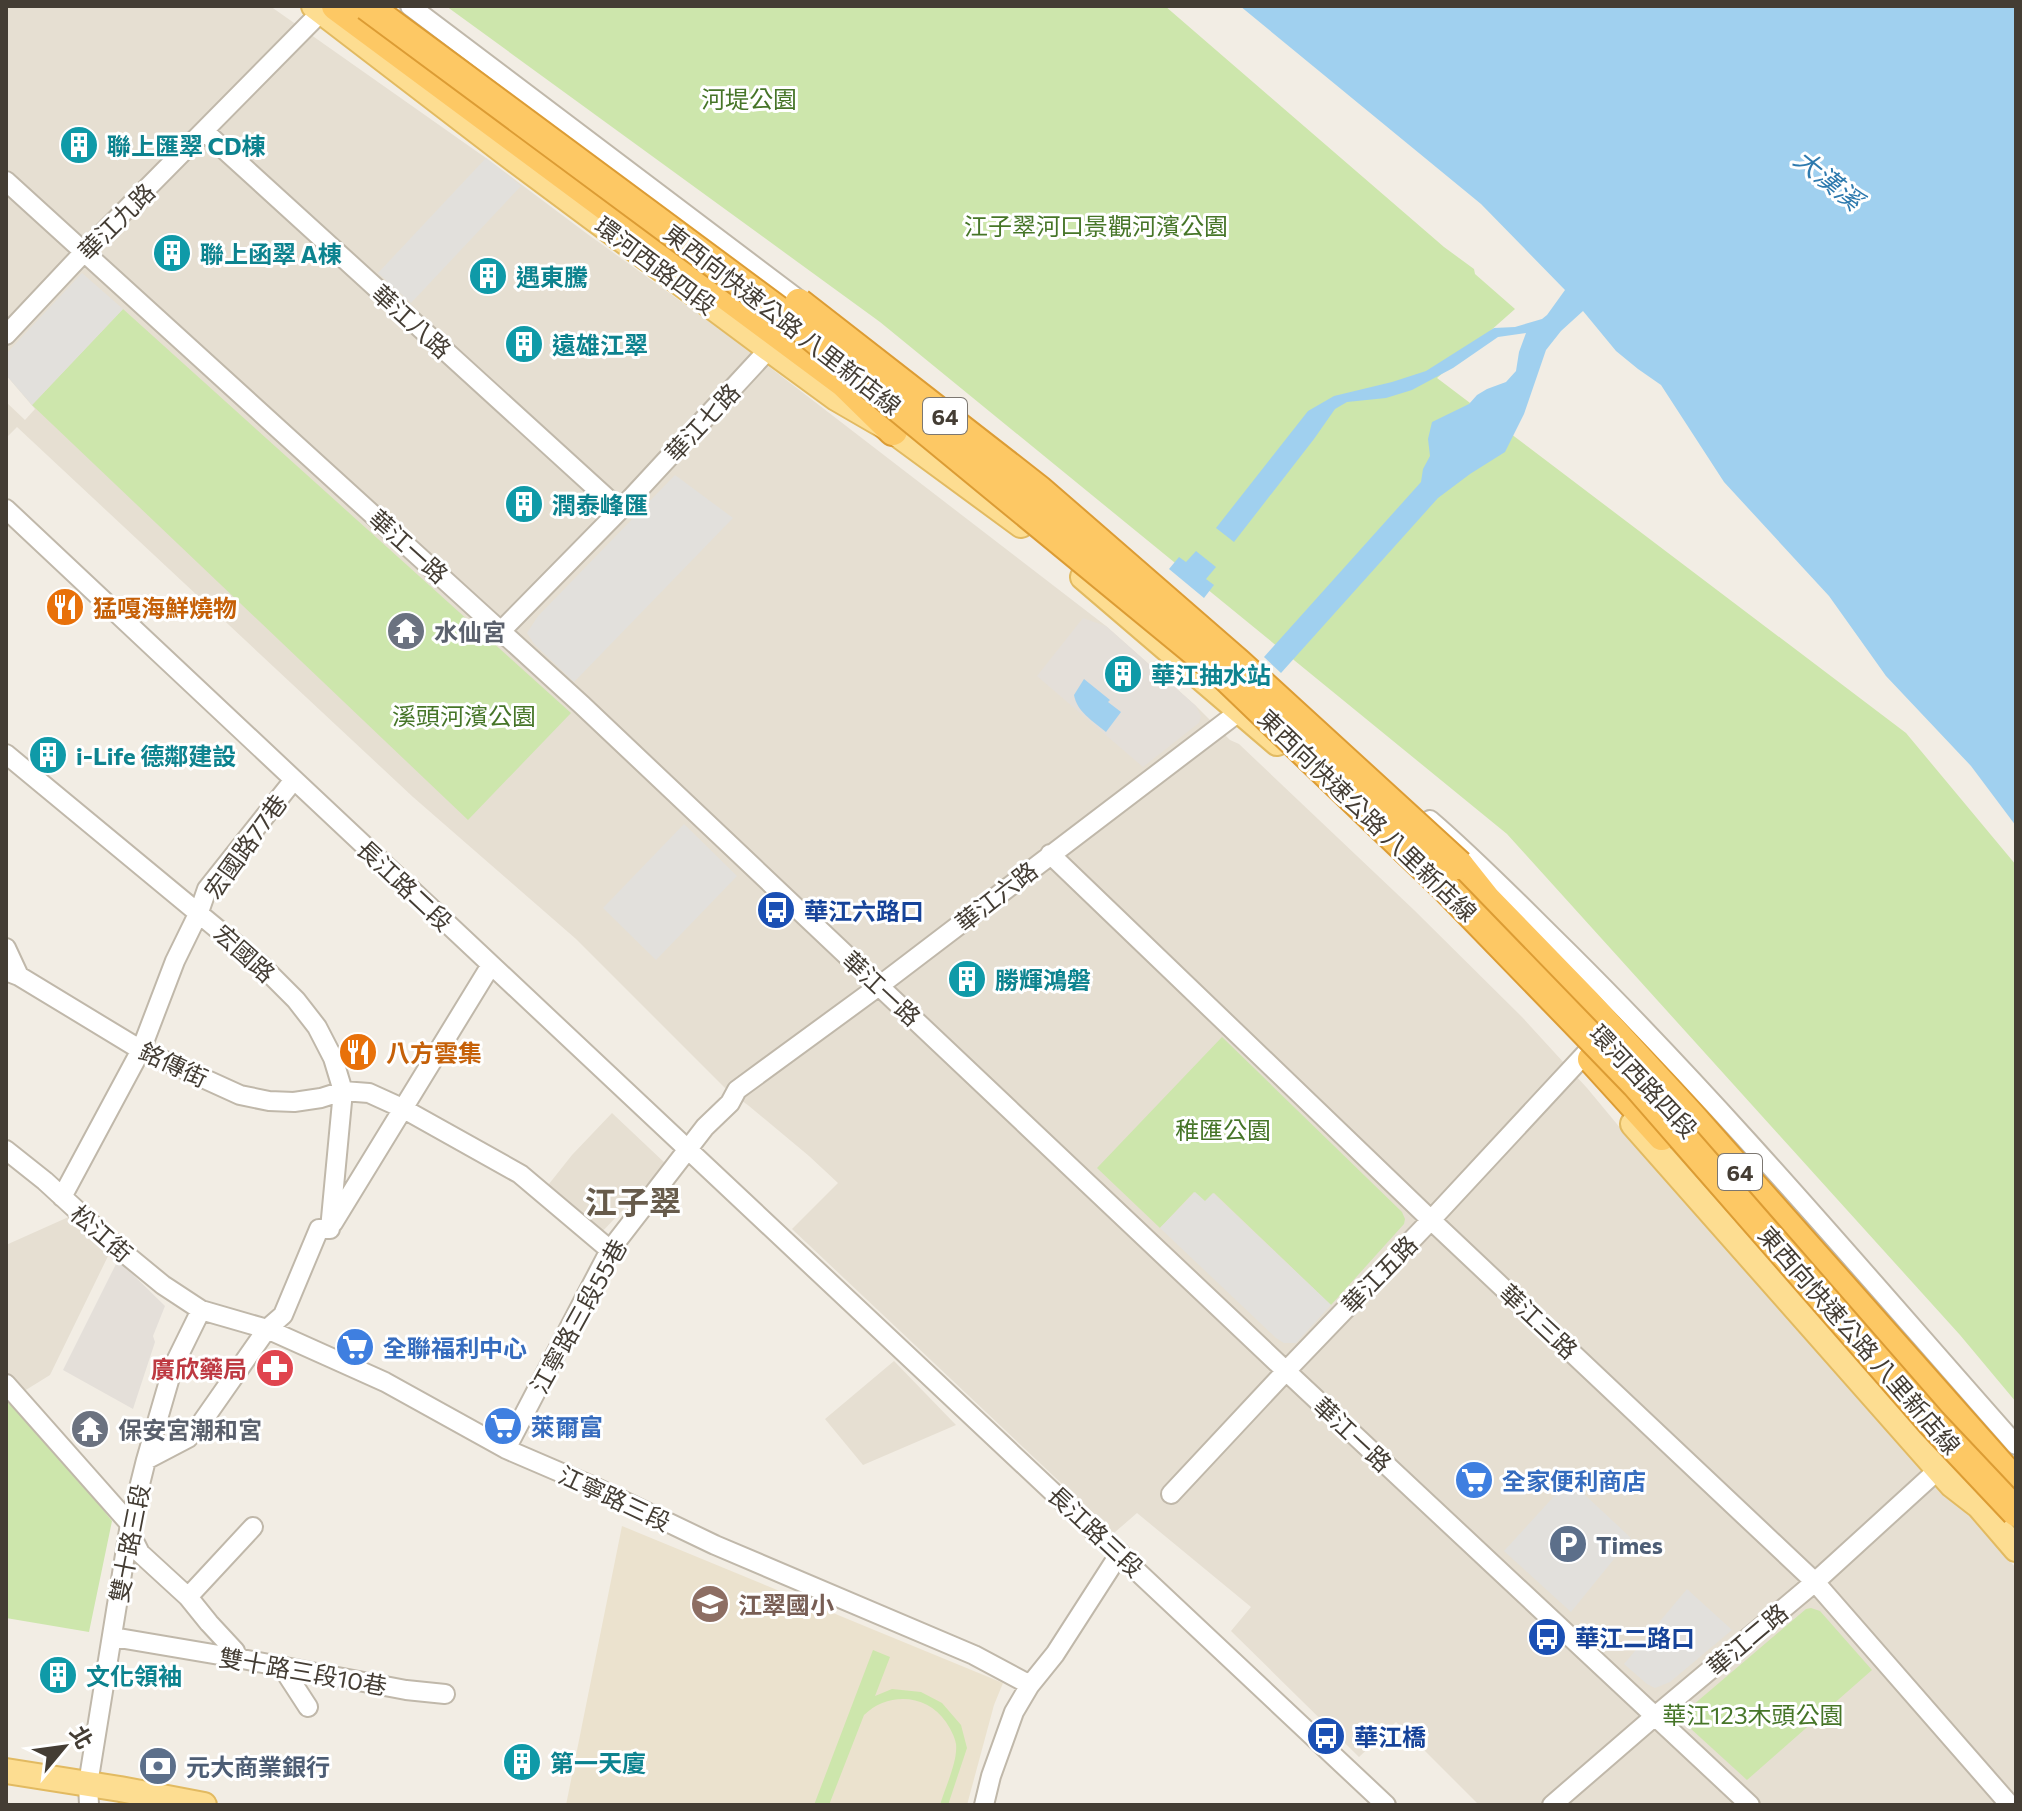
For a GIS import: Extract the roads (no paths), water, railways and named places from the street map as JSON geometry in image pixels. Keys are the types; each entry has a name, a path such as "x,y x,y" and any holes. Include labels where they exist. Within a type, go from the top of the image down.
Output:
{"highway":[{"name":"東西向快速公路 八里新店線","path":"367,6 803,329 1226,677 1446,888 1636,1084 1932,1423 2016,1512"},
{"name":"東西向快速公路 八里新店線","path":"400,6 820,318 1039,490 1238,663 1459,865 1486,899 1690,1115 2016,1484"},
{"path":"325,8 782,348 844,383 893,431"},
{"path":"1459,865 1498,891 1609,1002 2016,1463"},
{"path":"1589,1056 1951,1469 2016,1535"}],"main road":[{"name":"環河西路四段","path":"374,6 919,412 1010,460 1169,590 1292,720 1469,895 1604,1037 2016,1484"},
{"name":"環河西路四段","path":"919,412 1007,514"},
{"name":"環河西路四段","path":"893,431 1058,555 1374,830 1589,1056 1636,1090 1899,1389 1909,1415 1962,1475 1979,1506"},
{"name":"環河西路四段","path":"1589,1056 1603,1089 1952,1485 1979,1506 2016,1549"},
{"path":"6,1771 86,1798 204,1805"}],"street":[{"name":"環河西路四段","path":"410,6 1010,460"},
{"name":"華江九路","path":"6,335 325,8"},
{"name":"華江八路","path":"204,131 620,510"},
{"name":"華江一路","path":"6,181 501,631 1750,1805"},
{"name":"華江七路","path":"501,631 782,348"},
{"name":"長江路二段","path":"6,509 805,1259"},
{"name":"環河西路四段","path":"1262,687 1320,726 1470,855 1628,1012 1721,1112 2016,1445"},
{"name":"華江六路","path":"730,1103 737,1090 1240,711 1262,687"},
{"name":"宏國路","path":"6,754 261,965 296,1000 317,1027 333,1058 343,1091 330,1229"},
{"name":"宏國路77巷","path":"62,1197 141,1050 207,889 293,781"},
{"name":"華江三路","path":"1050,854 1431,1220 1815,1582 2010,1805"},
{"name":"銘傳街","path":"6,948 12,973 141,1050 240,1095 294,1102 343,1091"},
{"path":"146,1460 188,1438 267,1329 283,1315 319,1229 330,1229 491,965"},
{"name":"華江五路","path":"1171,1494 1589,1056"},
{"path":"343,1091 369,1093 402,1108 520,1174 610,1250"},
{"name":"江寧路三段55巷","path":"506,1449 610,1250 705,1127 730,1103"},
{"name":"松江街","path":"6,1150 152,1276 201,1310"},
{"name":"長江路三段","path":"805,1259 1386,1805"},
{"name":"江寧路三段","path":"201,1310 267,1329 385,1382 506,1449 715,1545 974,1655 1030,1685"},
{"name":"雙十路三段","path":"86,1798 129,1527 173,1367 201,1310"},
{"path":"6,1384 129,1527 140,1553 188,1597 235,1651 237,1658"},
{"name":"華江二路","path":"1552,1805 1815,1582 1939,1469"},
{"path":"188,1597 253,1527"},
{"path":"984,1805 1014,1712 1120,1553"},
{"name":"雙十路三段10巷","path":"113,1637 406,1690 445,1694"},
{"path":"282,1667 308,1707"}],"water":[{"name":"大漢溪","path":"1240,6 2016,6 2016,826 1971,766 1886,676 1829,596 1724,482 1661,385 1616,351 1583,311 1546,350 1524,414 1505,452 1438,498 1281,673 1264,657 1421,482 1430,456 1428,439 1432,422 1469,404 1487,389 1506,382 1516,371 1526,333 1498,337 1453,368 1412,390 1386,398 1347,402 1335,409 1234,542 1216,528 1308,411 1334,396 1426,371 1494,328 1515,327 1542,319 1565,290 1481,204"},
{"path":"1196,551 1216,567 1206,579 1214,585 1204,598 1169,569 1179,557 1186,562"},
{"path":"1084,679 1121,712 1106,732 1078,706 1074,695"}],"place":[{"name":"聯上匯翠 CD棟","path":"79,145"},
{"name":"聯上函翠 A棟","path":"172,253"},
{"name":"遇東騰","path":"488,276"},
{"name":"遠雄江翠","path":"524,344"},
{"name":"潤泰峰匯","path":"524,504"},
{"name":"猛嘎海鮮燒物","path":"65,607"},
{"name":"水仙宮","path":"406,631"},
{"name":"華江抽水站","path":"1123,674"},
{"name":"i-Life 德鄰建設","path":"48,755"},
{"name":"華江六路口","path":"776,910"},
{"name":"勝輝鴻磐","path":"967,979"},
{"name":"八方雲集","path":"358,1052"},
{"name":"全聯福利中心","path":"355,1347"},
{"name":"廣欣藥局","path":"275,1368"},
{"name":"萊爾富","path":"503,1426"},
{"name":"保安宮潮和宮","path":"90,1429"},
{"name":"全家便利商店","path":"1474,1480"},
{"name":"Times","path":"1568,1544"},
{"name":"江翠國小","path":"710,1604"},
{"name":"華江二路口","path":"1547,1637"},
{"name":"文化領袖","path":"58,1675"},
{"name":"華江橋","path":"1326,1736"},
{"name":"第一天廈","path":"522,1762"},
{"name":"元大商業銀行","path":"158,1766"}],"district":[{"name":"江子翠","path":"633,1201"}],"park label":[{"name":"河堤公園","path":"749,98"},
{"name":"江子翠河口景觀河濱公園","path":"1096,225"},
{"name":"溪頭河濱公園","path":"464,715"},
{"name":"稚匯公園","path":"1223,1129"},
{"name":"華江123木頭公園","path":"1753,1714"}]}
